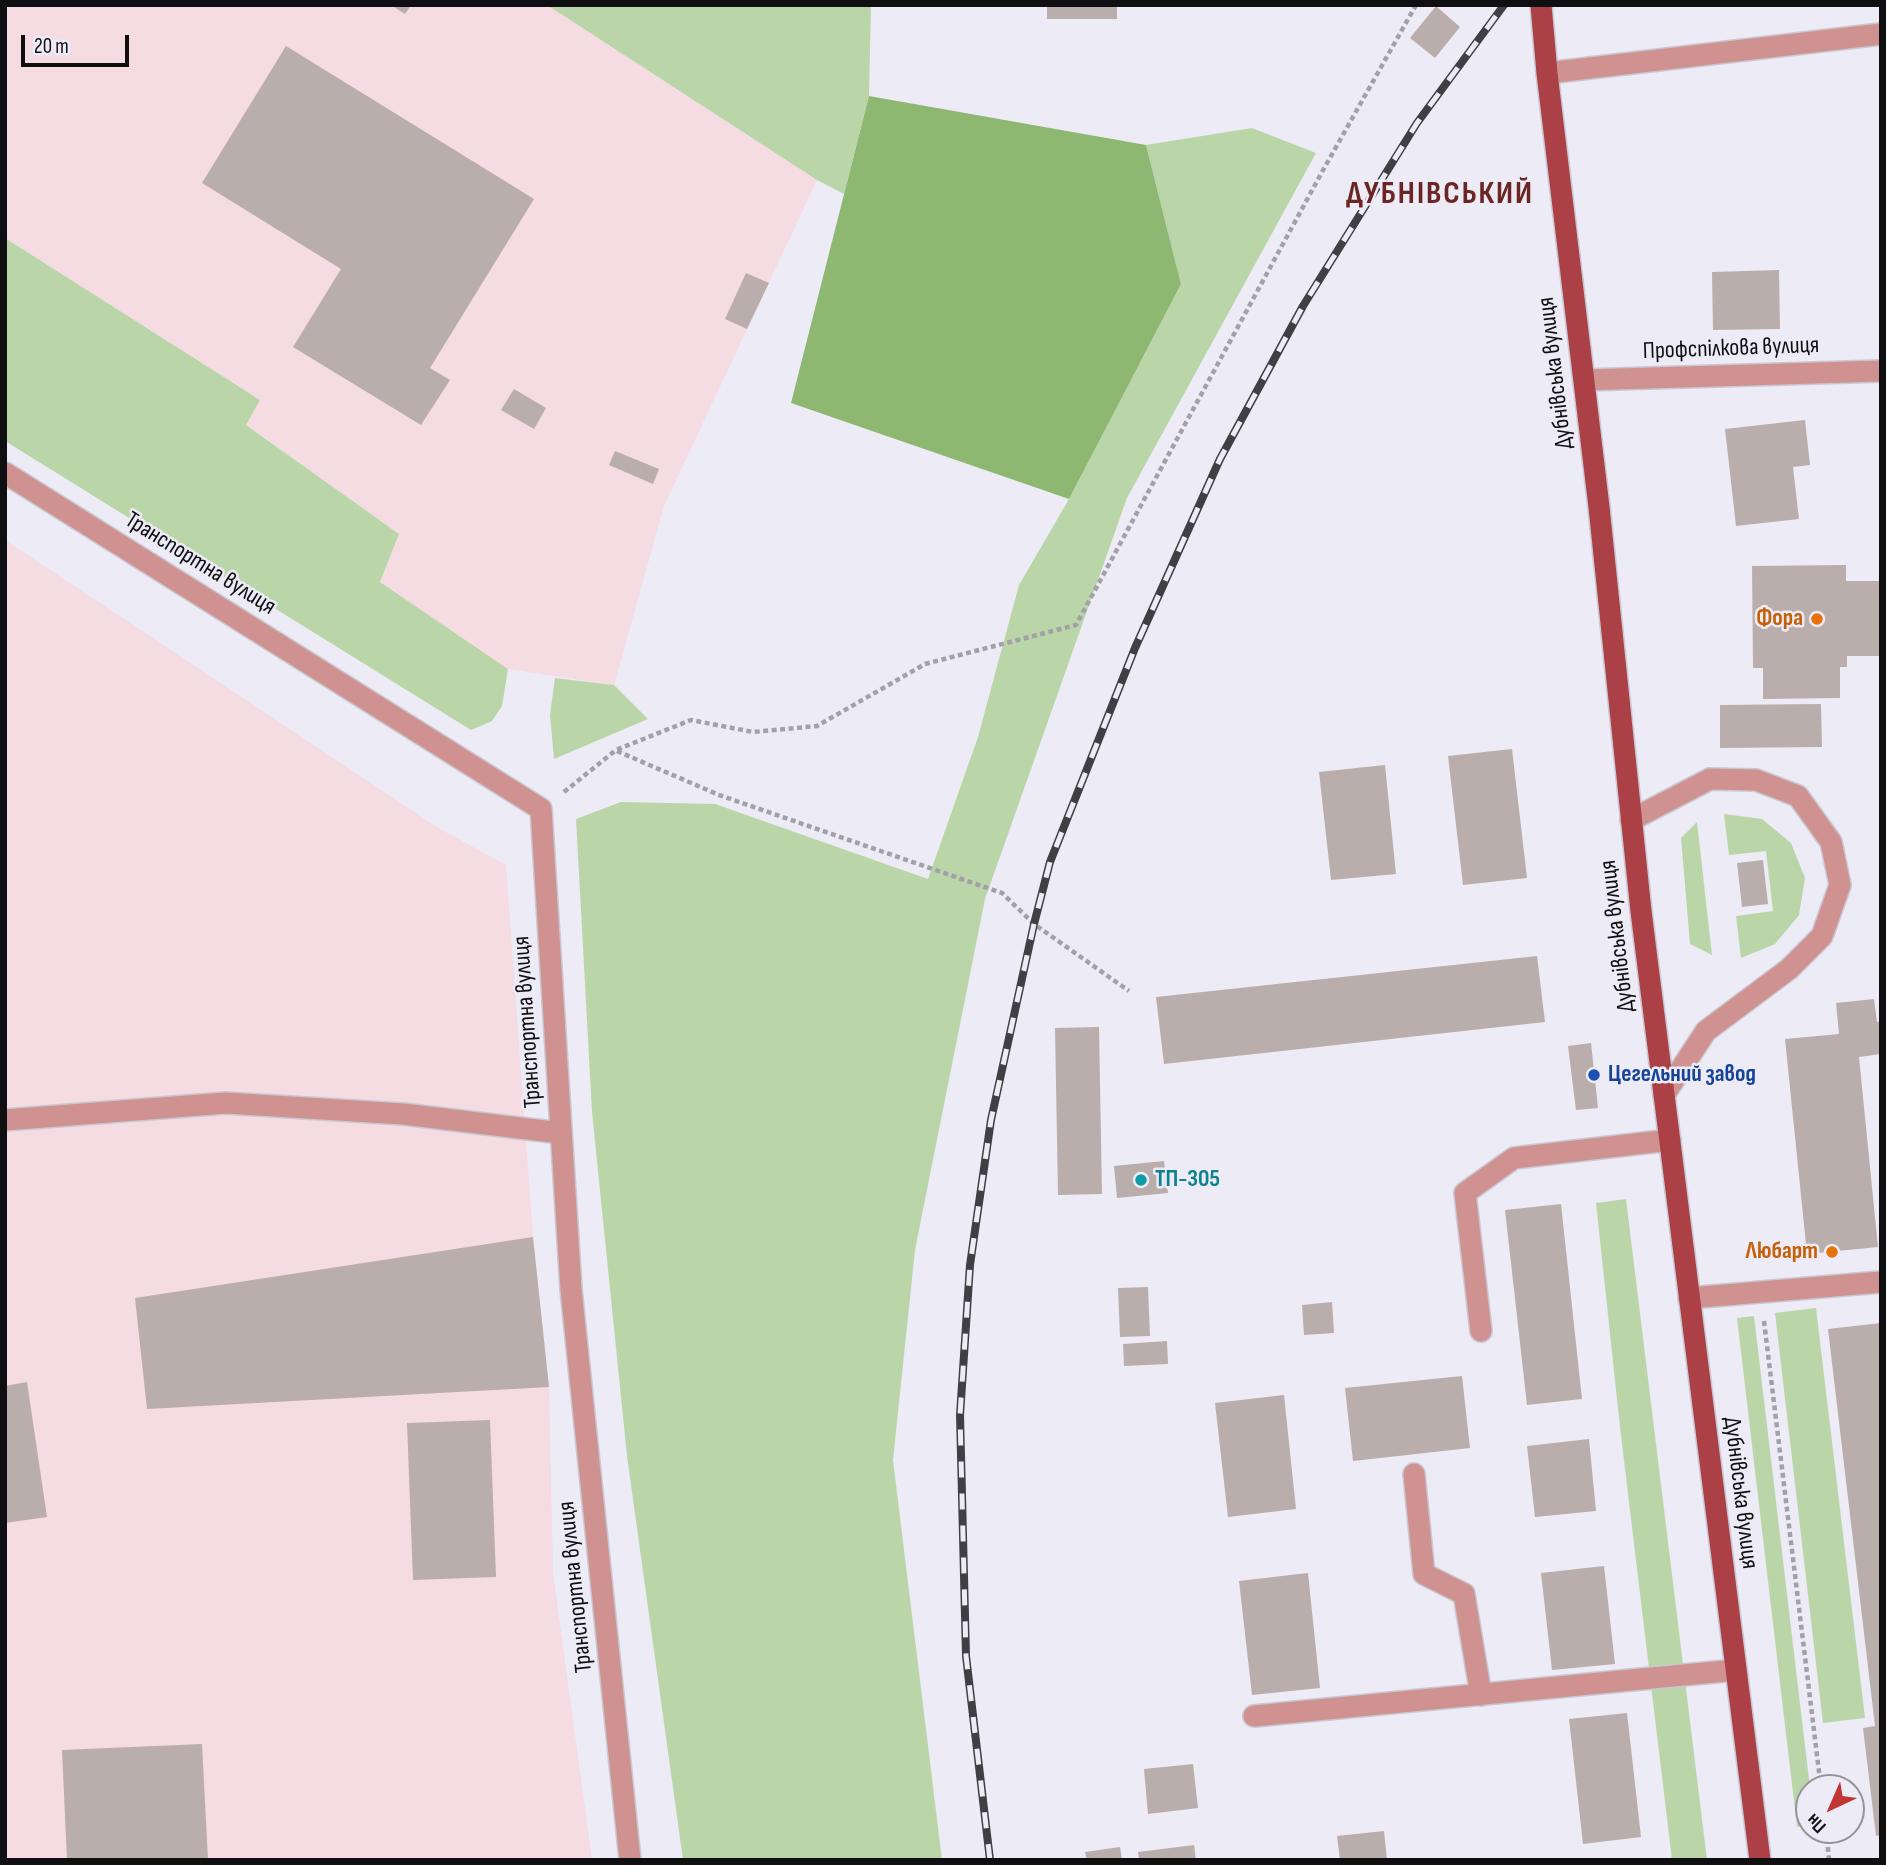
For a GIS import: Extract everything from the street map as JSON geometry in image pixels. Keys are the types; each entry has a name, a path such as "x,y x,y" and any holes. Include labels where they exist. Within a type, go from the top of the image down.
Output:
{"main road":[{"name":"Дубнівська вулиця","path":"1541,5 1631,820 1760,1860"}],"street":[{"path":"1547,72 1881,34"},
{"name":"Профспілкова вулиця","path":"1584,380 1881,371"},
{"name":"Транспортна вулиця","path":"5,473 541,809 571,1289 630,1860"},
{"path":"1631,820 1710,779 1756,780 1798,796 1831,842 1840,885 1822,936 1789,969 1706,1031 1664,1095"},
{"path":"5,1120 226,1103 403,1114 561,1133"},
{"path":"1481,1331 1465,1193 1514,1158 1670,1140"},
{"path":"1689,1298 1881,1282"},
{"path":"1414,1474 1424,1574 1464,1594 1481,1695"},
{"path":"1254,1716 1736,1670"}],"path":[{"path":"541,809 616,751 691,720 753,732 817,726 925,664 1076,625 1322,172 1416,5"},
{"path":"616,751 719,795 1002,893 1034,924 1129,991"},
{"path":"1761,1292 1819,1774"}],"shaded area":[{"path":"5,5 547,5 817,180 664,506 614,685 508,669 380,582 399,534 245,424 259,400 5,238"},
{"path":"5,540 440,829 506,865 533,1237 549,1387 553,1573 592,1860 5,1860"}],"green space":[{"path":"547,5 871,5 869,96 844,194 817,180"},
{"path":"869,96 1146,145 1181,284 1069,499 791,403"},
{"path":"1252,128 1316,153 1127,498 985,899 915,1250 893,1460 942,1860 683,1860 627,1456 592,1112 576,819 621,802 715,804 928,879 978,737 1019,585 1069,499 1181,284 1146,145"},
{"path":"5,238 260,400 246,425 399,534 380,582 508,669 502,706 492,721 471,730 5,441"},
{"path":"555,678 614,685 648,719 554,759 550,715"},
{"path":"1724,814 1762,819 1791,843 1805,878 1799,915 1775,944 1741,958 1736,916 1773,911 1766,851 1729,855"},
{"path":"1697,822 1712,955 1690,944 1681,838"},
{"path":"1626,1199 1707,1860 1672,1860 1596,1203"},
{"path":"1816,1308 1865,1718 1823,1723 1775,1313"},
{"path":"1754,1316 1808,1774 1795,1774 1795,1810 1737,1318"}],"building":[{"path":"391,5 411,5 405,14"},
{"path":"1047,5 1117,5 1117,19 1047,19"},
{"path":"1436,6 1460,27 1435,58 1410,38"},
{"path":"286,46 534,199 430,368 450,380 421,425 293,347 341,269 202,183"},
{"path":"1779,270 1780,329 1713,330 1712,272"},
{"path":"746,273 769,283 747,329 725,319"},
{"path":"514,389 546,408 534,429 501,410"},
{"path":"1805,420 1810,465 1793,467 1799,519 1736,526 1725,429"},
{"path":"615,451 659,469 653,484 609,465"},
{"name":"Фора","path":"1846,565 1846,581 1881,581 1881,656 1847,656 1847,667 1840,667 1840,698 1763,699 1763,668 1753,668 1752,566"},
{"path":"1821,704 1822,747 1720,748 1720,705"},
{"path":"1512,749 1527,878 1463,885 1448,756"},
{"path":"1385,765 1396,874 1331,880 1319,772"},
{"path":"1763,860 1768,904 1742,907 1737,863"},
{"path":"1537,956 1545,1022 1164,1064 1156,997"},
{"path":"1874,999 1877,1022 1881,1021 1881,1054 1859,1057 1878,1247 1807,1254 1785,1039 1839,1034 1836,1003"},
{"path":"1099,1027 1102,1194 1058,1195 1055,1028"},
{"path":"1591,1043 1598,1108 1576,1110 1568,1046"},
{"name":"ТП-305","path":"1164,1161 1168,1193 1117,1198 1114,1166"},
{"path":"1561,1204 1582,1399 1527,1405 1505,1210"},
{"path":"533,1237 549,1387 147,1409 135,1298"},
{"path":"1148,1287 1150,1336 1120,1337 1118,1288"},
{"path":"1332,1302 1334,1333 1304,1335 1302,1305"},
{"path":"1881,1323 1881,1835 1876,1836 1863,1728 1875,1726 1828,1329"},
{"path":"1167,1341 1168,1364 1124,1366 1123,1344"},
{"path":"1462,1376 1470,1448 1353,1461 1345,1388"},
{"path":"27,1382 47,1517 5,1523 5,1386"},
{"path":"1284,1395 1296,1509 1228,1517 1215,1403"},
{"path":"490,1420 496,1577 413,1580 407,1423"},
{"path":"1589,1439 1596,1511 1535,1517 1527,1446"},
{"path":"1604,1566 1615,1664 1552,1670 1541,1573"},
{"path":"1308,1573 1320,1688 1252,1695 1239,1581"},
{"path":"1627,1713 1641,1837 1583,1844 1569,1719"},
{"path":"202,1744 208,1860 67,1860 62,1750"},
{"path":"1193,1764 1198,1808 1148,1814 1144,1769"},
{"path":"1384,1831 1387,1860 1340,1860 1337,1836"},
{"path":"1194,1845 1196,1860 1139,1860 1138,1852"},
{"path":"1120,1847 1122,1860 1087,1860 1085,1852"}],"railway":[{"path":"990,1860 966,1656 960,1415 970,1265 991,1120 1050,862 1135,648 1220,459 1303,306 1417,123 1504,5"}],"place":[{"name":"Фора","path":"1817,619"},
{"name":"Цегельний завод","path":"1594,1075"},
{"name":"ТП-305","path":"1141,1180"},
{"name":"Любарт","path":"1832,1252"}],"district":[{"name":"ДУБНІВСЬКИЙ","path":"1440,195"}]}
